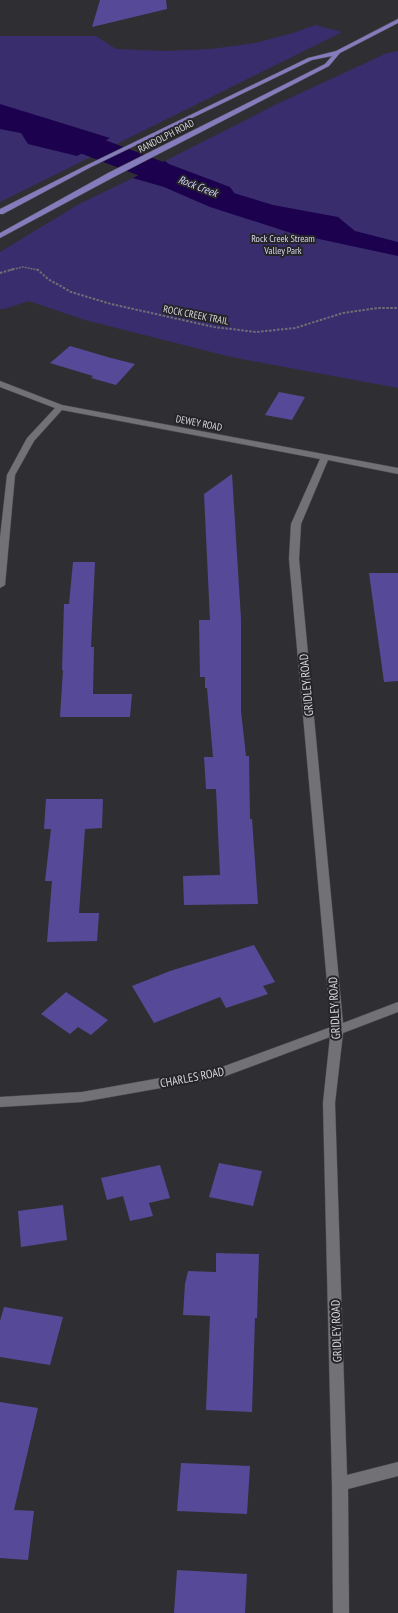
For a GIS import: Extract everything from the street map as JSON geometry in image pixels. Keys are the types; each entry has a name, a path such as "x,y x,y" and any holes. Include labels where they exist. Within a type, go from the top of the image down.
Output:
{"main road":[{"name":"RANDOLPH ROAD","path":"0,212 89,166 310,59 338,52 398,21"},
{"name":"RANDOLPH ROAD","path":"0,236 111,175 327,65 338,52"}],"street":[{"name":"DEWEY ROAD","path":"0,384 60,407 398,471"},
{"path":"0,585 11,475 30,440 60,407"},
{"name":"GRIDLEY ROAD","path":"324,458 296,524 294,559 338,1029 329,1103 340,1484 341,1613"},
{"name":"CHARLES ROAD","path":"0,1102 82,1097 223,1072 398,1007"},
{"path":"340,1484 398,1469"}],"path":[{"name":"ROCK CREEK TRAIL","path":"0,273 23,267 29,267 36,269 48,279 71,292 111,304 214,327 256,332 295,328 343,313 378,308 398,308"}],"green space":[{"path":"315,25 342,32 0,202 0,36 96,36 116,49 165,51 211,49 255,43 293,33"},
{"name":"Rock Creek Stream Valley Park","path":"398,51 398,388 231,357 85,320 29,301 0,309 0,252 81,203 133,178 151,183 175,170 165,161 277,104 387,53"}],"water":[{"path":"0,104 110,138 77,156 28,144 21,133 0,129"},
{"path":"165,161 178,172 220,189 273,205 338,217 355,231 398,242 398,256 291,233 210,207 164,187 133,178"}],"building":[{"path":"100,0 166,0 167,9 92,27"},
{"path":"70,346 135,364 116,385 91,378 93,376 50,363"},
{"path":"279,392 305,397 292,420 265,415"},
{"path":"232,474 241,619 241,711 246,756 249,756 250,819 252,819 258,904 184,905 183,876 220,875 216,789 206,789 204,757 213,757 207,688 205,688 205,677 200,677 199,620 210,620 204,494"},
{"path":"73,562 95,562 91,647 94,647 93,694 132,694 130,717 60,717 63,670 64,604 69,604"},
{"path":"369,573 398,573 398,681 384,682"},
{"path":"46,799 103,799 102,828 85,829 79,913 99,913 97,941 47,942 52,881 45,881 51,829 44,829"},
{"path":"254,945 275,982 263,986 268,994 226,1008 220,997 154,1023 132,986 170,971"},
{"path":"66,992 108,1020 91,1035 78,1027 70,1034 41,1014"},
{"path":"219,1163 262,1171 253,1206 209,1197"},
{"path":"160,1165 170,1198 149,1203 153,1216 130,1221 123,1196 107,1200 101,1178"},
{"path":"63,1205 67,1240 21,1247 18,1211"},
{"path":"216,1253 259,1254 252,1412 206,1410 210,1316 183,1315 185,1284 188,1271 216,1272"},
{"path":"4,1307 63,1317 50,1365 0,1357 0,1321"},
{"path":"0,1402 38,1408 14,1510 34,1511 28,1560 0,1558"},
{"path":"181,1463 250,1466 247,1514 177,1511"},
{"path":"177,1570 247,1574 245,1613 174,1613"}],"waterway":[{"name":"Rock Creek","path":"0,118 46,129 218,194"}]}
